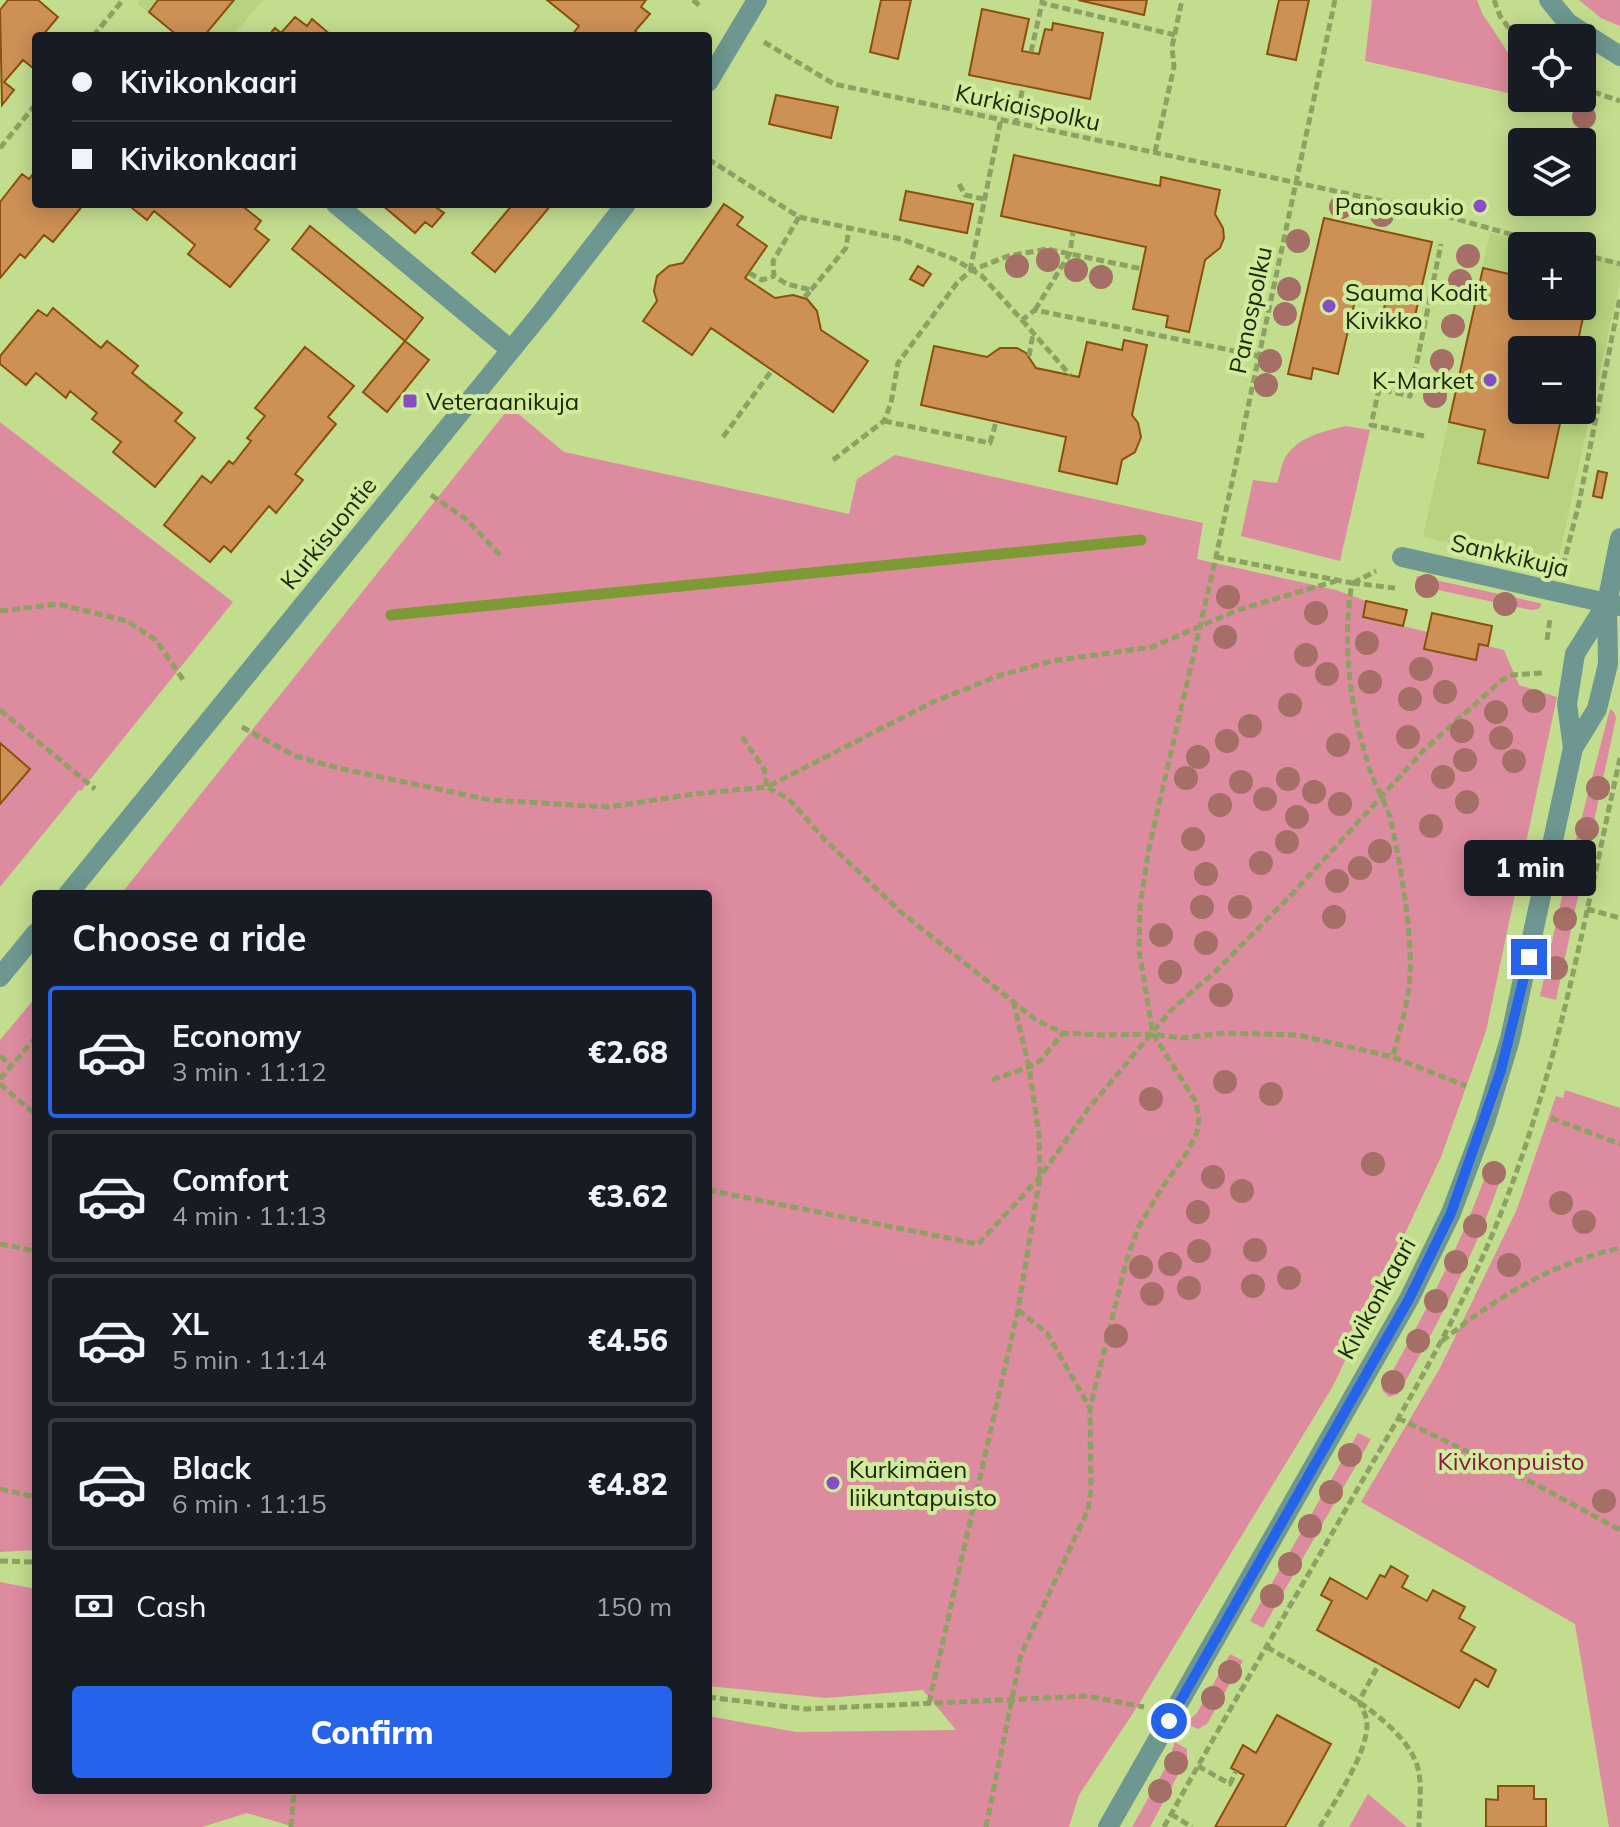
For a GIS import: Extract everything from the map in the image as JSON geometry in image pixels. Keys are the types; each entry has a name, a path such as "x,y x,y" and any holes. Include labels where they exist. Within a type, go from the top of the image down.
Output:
{"street":[{"path":"712,75 757,0"},
{"path":"1549,0 1568,23 1618,52"},
{"path":"341,208 511,350"},
{"name":"Kurkisuontie","path":"71,890 623,208"},
{"name":"Kivikonkaari","path":"1108,1827 1409,1299 1451,1213 1485,1122 1517,1013 1573,748 1597,709 1608,664 1620,538"},
{"name":"Sankkikuja","path":"1402,557 1614,604"},
{"name":"Kivikonkaari","path":"1573,748 1567,704 1575,654 1614,604"},
{"path":"0,977 32,938"}],"path":[{"path":"96,32 123,0"},
{"path":"693,0 700,6"},
{"path":"1155,152 1174,67 1172,47 1182,0"},
{"name":"Panospolku","path":"1153,1034 1139,950 1140,907 1149,848 1216,557 1335,0"},
{"path":"1494,0 1508,27"},
{"path":"1031,52 1042,2 1175,35"},
{"name":"Kurkiaispolku","path":"764,42 834,84 1295,182"},
{"path":"1016,122 1023,86"},
{"path":"1596,93 1620,101"},
{"path":"0,148 32,109"},
{"path":"970,271 1001,119"},
{"path":"712,162 799,217 930,249 954,259 982,276 1070,375"},
{"path":"1295,182 1424,210 1508,233"},
{"path":"959,184 965,195 984,199"},
{"path":"774,276 773,261 799,217"},
{"path":"805,297 846,248 849,228"},
{"path":"1022,320 1035,310 1070,253 1073,232"},
{"path":"1424,436 1371,425 1379,389 1410,396 1441,244"},
{"path":"833,460 884,421 891,403 898,363 957,283 970,271 1029,250 1047,249 1142,269"},
{"path":"1596,258 1620,264"},
{"path":"749,273 762,280 774,276"},
{"path":"774,276 787,284 811,290"},
{"path":"1564,562 1579,503 1620,297"},
{"path":"1035,310 1259,356"},
{"path":"1029,356 1033,334"},
{"path":"723,437 772,370"},
{"path":"884,421 990,443 996,422"},
{"path":"430,495 466,519 501,556"},
{"path":"1216,557 1352,583 1347,614 1352,705 1373,779 1390,818 1410,972 1393,1057"},
{"path":"240,726 295,756 490,800 608,807 767,787 933,702 998,676 1052,661 1152,647 1238,610 1339,580"},
{"path":"0,611 58,604 127,621 156,640 184,681"},
{"path":"712,1191 978,1244 1040,1177 1089,1108 1173,1008 1216,971 1424,750 1502,680 1512,675 1543,673"},
{"path":"0,710 95,789"},
{"path":"742,737 764,769 767,787"},
{"path":"767,787 789,799 824,839 902,913 1036,1020 1063,1033 1153,1034 1181,1038 1225,1033 1298,1035 1393,1057 1467,1087"},
{"path":"1587,909 1620,918"},
{"path":"929,1703 1018,1310 1040,1177 1039,1134 1029,1067 1014,1003"},
{"path":"992,1080 1041,1060 1063,1033"},
{"path":"986,1827 1021,1654 1088,1510 1091,1489 1090,1408 1126,1262 1138,1228 1197,1132 1199,1118 1196,1102 1153,1034"},
{"path":"32,1041 0,1082 32,1111"},
{"path":"0,1056 11,1065"},
{"path":"1551,1118 1620,1144"},
{"path":"0,1244 32,1250"},
{"path":"1438,1343 1515,1288 1598,1253 1620,1248"},
{"path":"1018,1310 1047,1333 1090,1408"},
{"path":"1398,1418 1537,1485 1620,1530"},
{"path":"0,1489 32,1496"},
{"path":"0,1561 32,1562"},
{"path":"1267,1647 1359,1701 1389,1723 1416,1761 1420,1776 1419,1827"},
{"path":"1320,1827 1364,1740 1367,1724 1359,1701 1379,1664"},
{"path":"712,1697 806,1709 1087,1696 1152,1711"},
{"path":"1198,1766 1230,1784 1236,1771"},
{"path":"291,1827 294,1794"},
{"path":"1171,1814 1192,1827"}],"shaded area":[{"path":"140,0 263,0 235,32 172,32 137,4"},
{"path":"1490,233 1508,237 1508,320 1596,320 1596,256 1620,261 1620,280 1596,389 1596,336 1508,336 1508,424 1588,424 1557,565 1423,537"}],"green space":[{"path":"1372,0 1477,0 1508,53 1508,93 1365,61"},
{"path":"1579,0 1620,0 1620,26 1601,18"},
{"path":"510,407 564,452 849,514 857,479 895,455 1203,523 1197,559 1336,590 1366,601 1363,617 1428,632 1424,649 1475,660 1479,644 1504,650 1519,685 1557,697 1486,1031 1441,1157 1333,1386 1137,1707 1079,1795 1069,1827 294,1827 247,1813 202,1827 0,1827 0,1582 32,1588 32,1794 712,1794 712,1717 796,1732 956,1730 923,1690 826,1698 712,1686 712,890 124,890"},
{"path":"0,422 233,602 0,887"},
{"path":"1346,426 1370,430 1340,561 1241,536 1253,480 1277,483 1285,458 1296,445 1312,436"},
{"path":"1417,576 1542,605 1531,610 1415,585"},
{"path":"1610,709 1616,718 1556,1000 1540,996 1568,870"},
{"path":"32,1002 32,1550 0,1552 0,1040"},
{"name":"Kivikonpuisto","path":"1565,1090 1620,1108 1620,1827 1609,1827 1575,1624 1361,1502 1440,1368 1517,1209 1556,1096 1563,1098"},
{"path":"1487,1172 1501,1178 1480,1234 1413,1368 1398,1394 1389,1397 1382,1390 1439,1283"},
{"path":"1358,1433 1371,1439 1263,1628 1250,1621"},
{"path":"1230,1654 1243,1661 1207,1724 1198,1729 1185,1723 1197,1713"},
{"path":"1175,1742 1187,1749 1187,1758 1150,1827 1132,1827 1167,1765"},
{"path":"1368,1794 1407,1827 1349,1827"}],"building":[{"path":"8,0 38,0 58,17 45,32 32,32 32,67 23,60 4,82 14,90 2,105 0,10"},
{"path":"158,0 234,0 207,32 173,32 149,12"},
{"path":"547,0 646,0 641,7 650,14 636,32 574,32 579,26"},
{"path":"881,0 911,0 898,59 870,52"},
{"path":"1078,0 1147,0 1144,15"},
{"path":"1279,0 1309,0 1296,60 1267,54"},
{"path":"982,9 1029,19 1022,51 1039,54 1045,29 1052,30 1053,23 1103,33 1090,99 969,75"},
{"path":"295,17 307,26 312,19 327,32 282,32"},
{"path":"776,95 838,107 831,138 769,124"},
{"path":"1014,155 1160,186 1161,177 1220,190 1215,214 1223,228 1224,238 1220,248 1205,260 1189,332 1166,327 1168,316 1133,309 1146,247 1001,216"},
{"path":"22,174 29,179 32,175 32,208 81,208 53,242 44,235 25,258 20,254 0,278 0,202"},
{"path":"906,191 973,204 967,233 900,220"},
{"path":"724,204 743,217 737,225 767,246 745,278 775,298 793,295 807,299 817,311 821,330 868,361 833,412 711,328 692,355 643,321 657,301 654,291 657,276 669,266 683,263"},
{"path":"132,208 245,208 261,221 255,229 269,240 230,287 188,254 195,245 154,211 147,220"},
{"path":"386,208 437,208 444,213 432,227 425,222 415,233"},
{"path":"510,208 549,208 495,272 472,253"},
{"name":"Sauma Kodit Kivikko","path":"1324,218 1432,242 1412,329 1392,325 1394,316 1383,314 1386,298 1357,292 1338,374 1313,368 1311,379 1288,374"},
{"path":"310,226 423,318 405,341 292,249"},
{"path":"918,266 931,274 923,286 910,279"},
{"name":"K-Market","path":"1483,268 1508,274 1508,320 1583,320 1579,336 1508,336 1508,424 1560,424 1548,478 1478,463 1485,430 1449,422"},
{"path":"53,308 101,348 107,341 138,366 132,373 182,413 175,421 195,438 155,487 113,452 121,442 92,419 97,413 70,391 66,398 36,373 26,385 0,364 0,356 38,310 47,316"},
{"path":"1124,340 1147,345 1132,415 1138,423 1141,437 1135,452 1122,460 1117,484 1059,471 1066,437 921,405 934,346 987,357 1000,348 1017,348 1026,353 1036,368 1079,377 1087,342 1122,350"},
{"path":"405,341 429,360 387,412 363,392"},
{"path":"305,347 354,386 328,417 336,424 295,474 303,480 276,513 269,506 231,552 224,546 210,562 164,525 202,476 211,483 229,461 233,464 251,441 247,438 265,416 255,408"},
{"path":"1598,471 1607,473 1602,498 1593,496"},
{"path":"1366,601 1407,610 1403,626 1363,617"},
{"path":"1432,613 1492,626 1488,646 1479,644 1476,660 1424,649"},
{"path":"0,743 30,769 0,804"},
{"path":"1391,1566 1408,1576 1402,1587 1427,1601 1433,1590 1465,1607 1459,1618 1475,1627 1461,1651 1496,1670 1488,1687 1475,1679 1459,1708 1317,1630 1332,1601 1321,1595 1330,1578 1367,1599 1380,1575 1385,1577"},
{"path":"1277,1715 1331,1744 1285,1827 1215,1827 1244,1775 1231,1768 1243,1745 1256,1753"},
{"path":"1498,1786 1534,1786 1534,1799 1546,1799 1546,1827 1486,1827 1486,1799 1498,1800"}],"waterway":[{"path":"391,615 1141,540"}],"place":[{"name":"Panosaukio","path":"1480,206"},
{"name":"Sauma Kodit Kivikko","path":"1329,306"},
{"name":"K-Market","path":"1490,380"},
{"name":"Veteraanikuja","path":"410,401"},
{"name":"Kurkimäen liikuntapuisto","path":"833,1483"}],"route":[{"path":"1169,1721 1409,1299 1451,1213 1501,1070 1529,957"}]}
